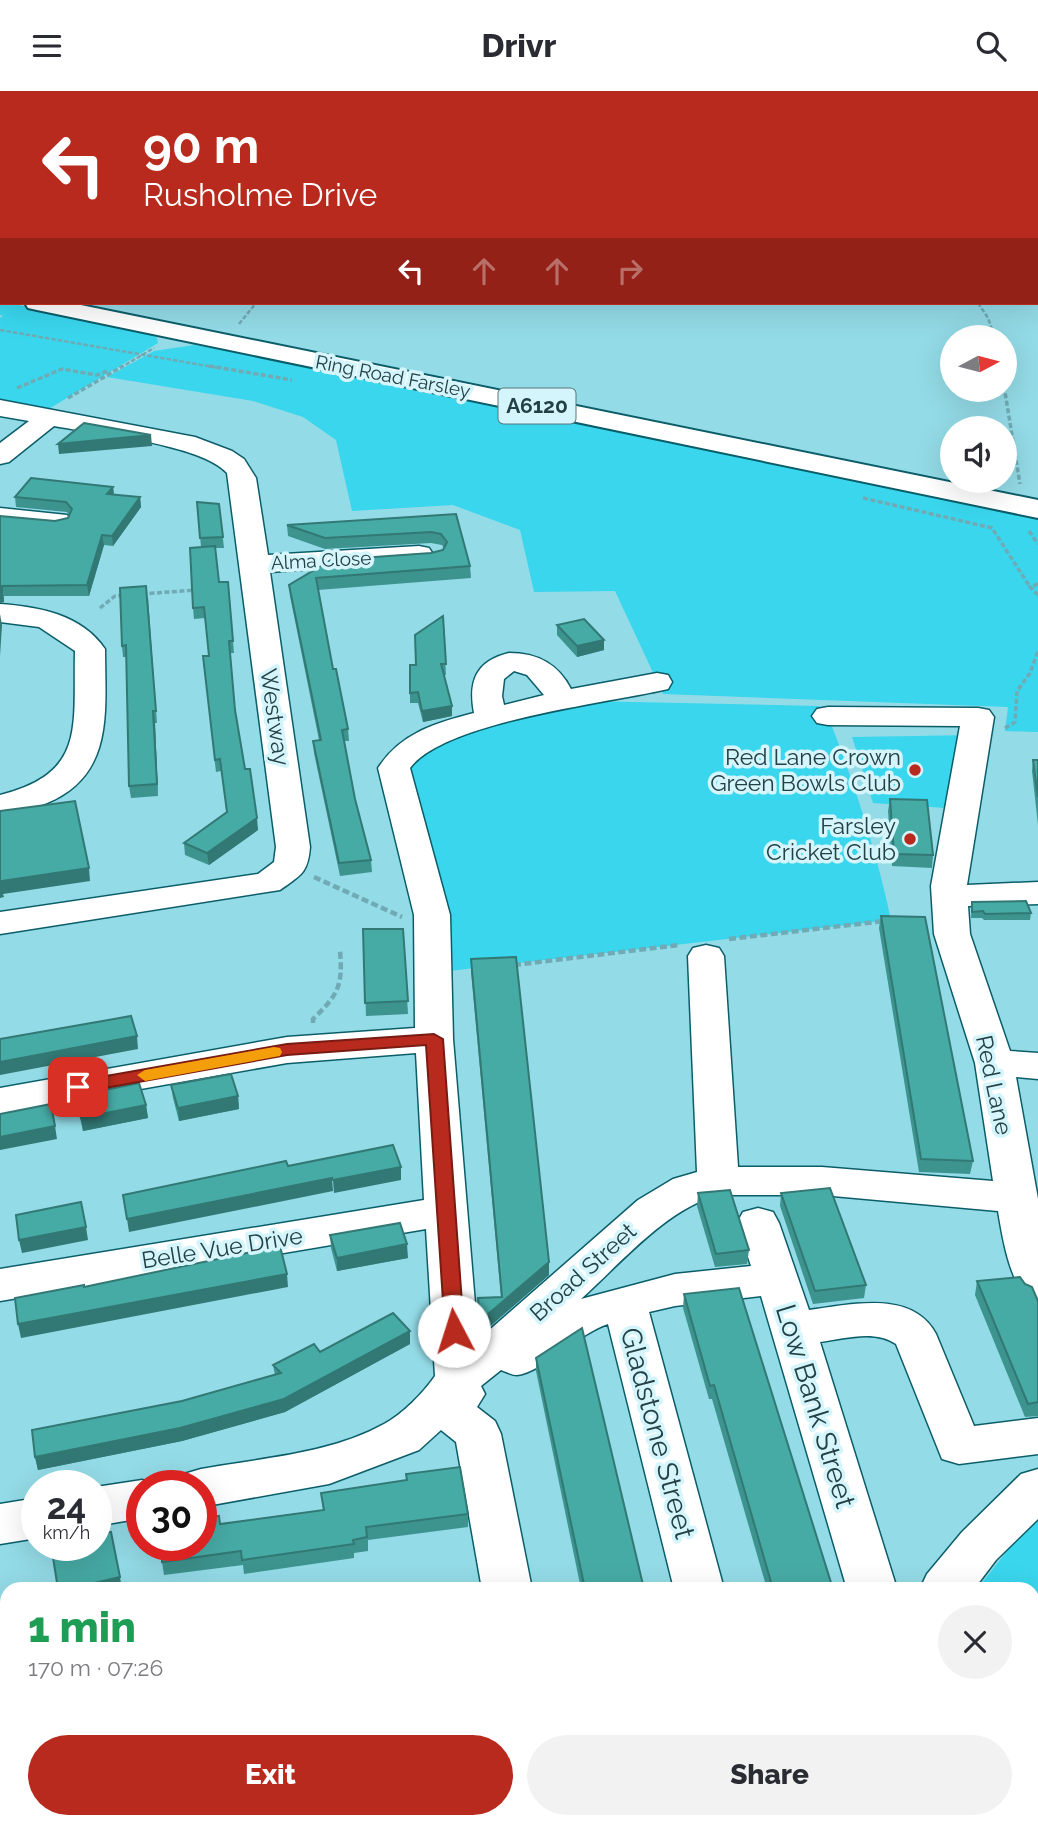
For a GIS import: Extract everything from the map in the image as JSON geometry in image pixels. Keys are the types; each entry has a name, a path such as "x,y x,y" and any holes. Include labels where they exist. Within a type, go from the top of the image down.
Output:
{"highway":[{"name":"Ring Road Farsley","path":"47,305 1038,509"}],"street":[{"path":"0,456 46,415 5,400"},
{"name":"Westway","path":"46,415 195,445 224,455 237,464 243,478 293,847 291,866"},
{"path":"0,516 57,521"},
{"name":"Alma Close","path":"255,575 431,554"},
{"path":"0,613 46,618 66,627 90,649 87,746 79,766 57,787 0,805"},
{"path":"491,718 487,694 489,681 494,669 509,660 528,662 547,674 562,700"},
{"path":"506,1582 478,1434 450,1391 444,1211 434,1039 433,924 394,768 401,756 419,743 452,729 562,700 657,682"},
{"name":"Red Lane","path":"828,716 978,717 949,891 952,934 994,1063 1025,1215 1026,1252 1038,1284"},
{"path":"0,923 268,883 291,866"},
{"path":"949,891 1038,893"},
{"path":"706,956 718,1181"},
{"path":"0,1101 287,1050 434,1039"},
{"path":"994,1063 1038,1066"},
{"name":"Broad Street","path":"450,1391 653,1210 688,1189 718,1181 822,1181 1025,1215"},
{"name":"Belle Vue Drive","path":"0,1285 444,1211"},
{"name":"Low Bank Street","path":"758,1223 793,1328 870,1582"},
{"name":"Gladstone Street","path":"697,1582 624,1302 675,1290 775,1279"},
{"path":"217,1485 329,1465 402,1437 450,1391 481,1384 575,1318 624,1302"},
{"path":"793,1328 875,1319 896,1322 914,1334 960,1445 1038,1436"},
{"path":"951,1582 979,1546 1038,1488"},
{"path":"0,1524 21,1521"}],"path":[{"path":"234,328 254,305"},
{"path":"979,305 990,325"},
{"path":"0,330 139,356 294,380"},
{"path":"46,415 112,371 158,346"},
{"path":"5,400 28,381 62,369 97,375 112,371"},
{"path":"1007,403 1020,486"},
{"path":"861,498 992,527 1030,587 1038,595"},
{"path":"141,594 255,575"},
{"path":"1030,587 1038,584"},
{"path":"100,608 115,596 128,595"},
{"path":"291,866 433,924"},
{"path":"316,1048 313,1019 332,1002 341,988 340,951"}],"shaded area":[{"path":"0,305 19,305 149,333 157,338 158,343 47,410 0,402 0,318 3,316 0,315"},
{"path":"194,345 306,365 1038,518 1038,732 1005,731 1008,707 663,694 615,591 534,592 520,530 453,505 352,511 336,440 303,417 253,401 107,377 154,351"},
{"path":"585,701 819,706 828,716 855,791 891,920 449,971 407,766 448,736"},
{"name":"Red Lane Crown Green Bowls Club","path":"975,735 960,809 873,803 852,737"},
{"path":"1038,1512 1038,1582 983,1582"}],"building":[{"path":"84,423 151,435 58,444"},
{"path":"31,478 113,487 107,494 140,497 112,536 102,535 87,585 2,586 0,592 0,516 55,521 68,518 72,509 66,502 15,497"},
{"path":"197,502 219,504 223,537 200,538"},
{"path":"456,514 470,566 316,578 333,669 336,669 348,729 342,730 355,799 371,860 339,863 313,741 321,740 289,585 331,560 431,553 443,550 447,542 441,534 431,532 325,538 287,525"},
{"path":"215,546 219,582 228,582 233,641 229,641 235,710 245,769 250,769 257,818 207,853 184,843 227,812 220,759 215,760 203,656 209,656 204,607 193,608 190,548"},
{"path":"146,586 156,711 153,711 157,784 129,786 126,645 122,646 120,588"},
{"path":"443,616 446,664 441,664 452,706 422,711 418,692 410,693 410,665 416,665 415,635"},
{"path":"584,619 604,640 577,646 557,625"},
{"path":"1033,760 1038,760 1038,797"},
{"name":"Farsley Cricket Club","path":"890,799 927,800 933,855 894,854"},
{"path":"75,801 89,868 1,881 0,885 0,811"},
{"path":"1026,901 1031,913 972,912 972,902"},
{"path":"881,916 925,917 973,1161 921,1159"},
{"path":"363,929 403,929 408,1001 365,1003"},
{"path":"516,957 549,1262 480,1321 478,1298 502,1297 471,959"},
{"path":"131,1016 137,1036 0,1062 0,1039"},
{"path":"231,1074 238,1096 178,1108 171,1085"},
{"path":"139,1083 146,1105 81,1118 75,1096"},
{"path":"51,1104 55,1126 0,1137 0,1114"},
{"path":"393,1145 401,1167 127,1219 123,1195 286,1161 288,1166"},
{"path":"830,1188 866,1285 815,1291 781,1193"},
{"path":"730,1190 749,1250 716,1254 698,1193"},
{"path":"81,1202 86,1227 19,1240 16,1215"},
{"path":"400,1223 407,1244 337,1258 330,1235"},
{"path":"280,1246 287,1274 18,1324 15,1298 84,1287"},
{"path":"1020,1277 1025,1284 1032,1287 1038,1301 1038,1402 1028,1404 977,1281"},
{"path":"739,1288 831,1582 771,1582 714,1385 710,1386 684,1294"},
{"path":"393,1313 410,1331 284,1399 180,1428 35,1457 32,1430 182,1401 281,1373 273,1365 314,1344 320,1352"},
{"path":"582,1328 642,1582 584,1582 536,1358"},
{"path":"460,1467 468,1514 366,1527 367,1537 353,1540 354,1544 242,1560 241,1551 217,1554 217,1516 220,1524 324,1510 321,1493 407,1480 406,1474"},
{"path":"112,1537 120,1577 99,1582 57,1582 54,1561 112,1561"}],"slow traffic":[{"path":"145,1075 274,1052"}],"place":[{"name":"Red Lane Crown Green Bowls Club","path":"915,770"},
{"name":"Farsley Cricket Club","path":"910,839"}],"route":[{"path":"78,1087 287,1050 434,1039 454,1331"}]}
